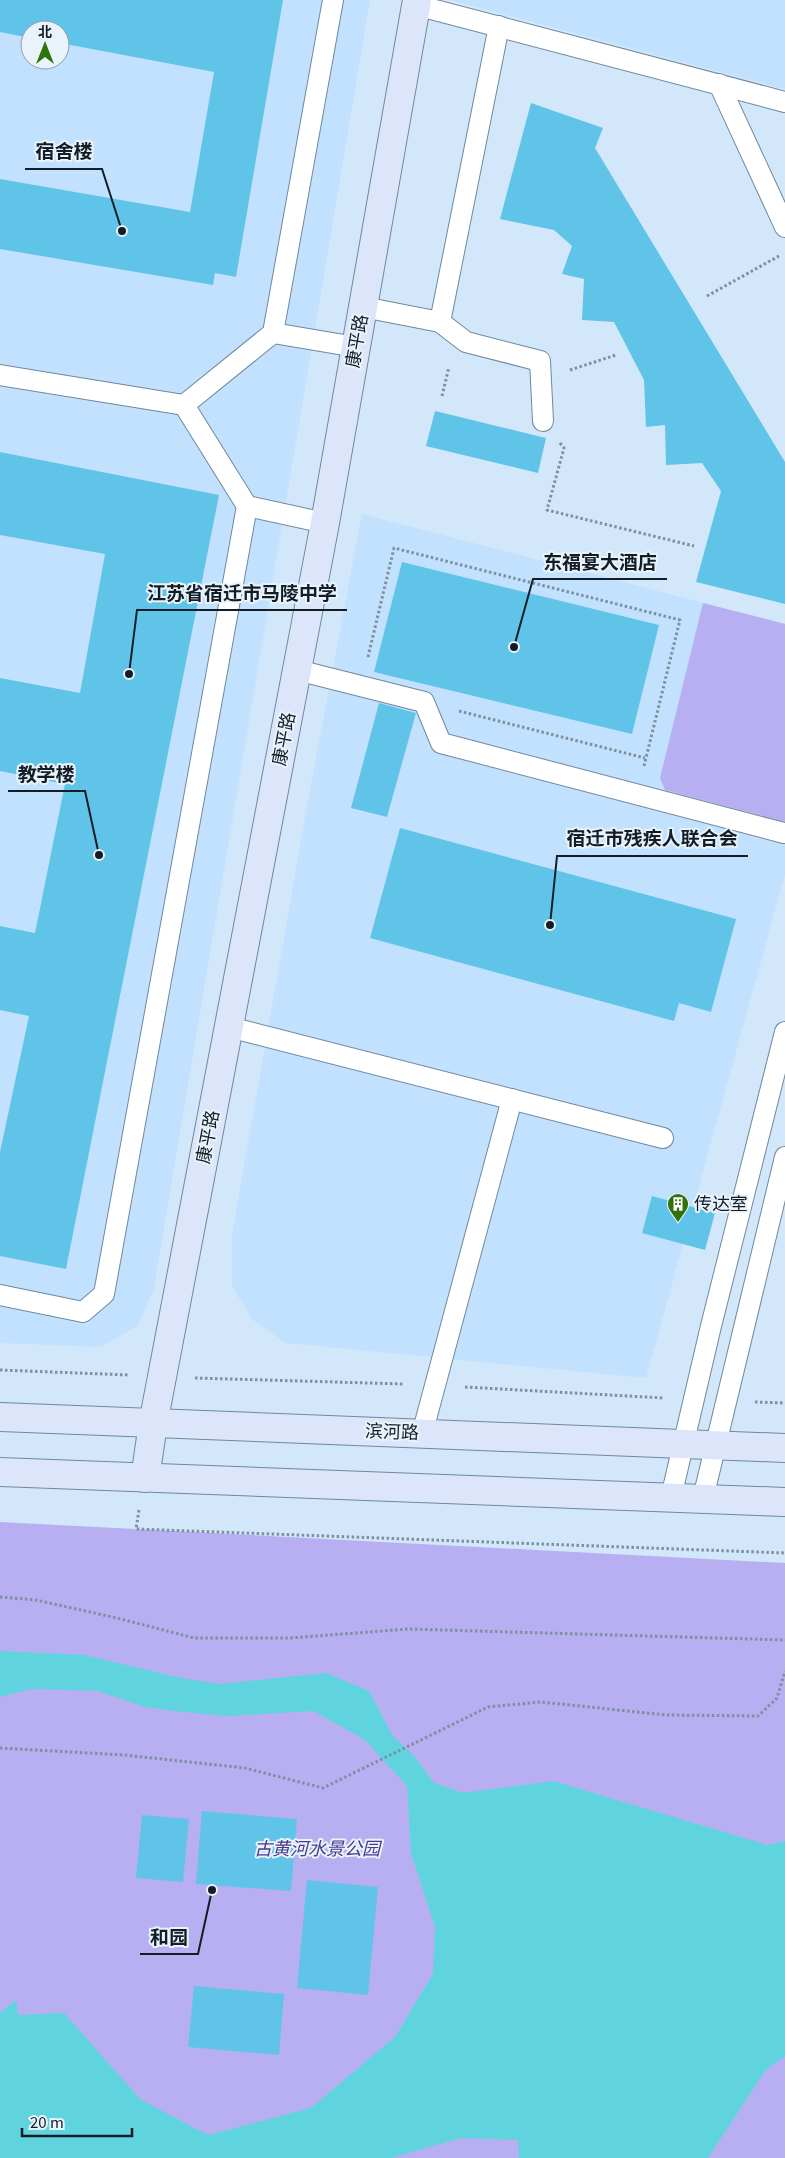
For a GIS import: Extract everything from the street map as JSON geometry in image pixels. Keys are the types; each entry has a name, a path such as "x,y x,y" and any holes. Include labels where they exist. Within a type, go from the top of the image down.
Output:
{"main road":[{"name":"康平路","path":"145,1478 325,523 417,2"},
{"name":"滨河路","path":"0,1417 785,1448"},
{"path":"0,1472 785,1502"}],"lane":[{"path":"0,375 184,405 273,333 333,0"},
{"path":"417,2 499,26 785,102"},
{"path":"440,322 499,26"},
{"path":"719,84 785,226"},
{"path":"363,308 440,322 466,342 540,361 543,421"},
{"path":"273,333 356,347"},
{"path":"0,1295 83,1312 104,1294 247,506 184,405"},
{"path":"247,506 325,523"},
{"path":"297,670 424,702 441,743 784,833"},
{"path":"229,1027 663,1138"},
{"path":"671,1497 711,1326 785,1032"},
{"path":"422,1434 512,1099"},
{"path":"702,1498 785,1157"},
{"path":"711,1326 742,1333"}],"path":[{"path":"707,296 785,253"},
{"path":"541,380 616,354"},
{"path":"543,421 564,448 547,510 694,546"},
{"path":"360,686 394,548 680,620 637,794"},
{"path":"424,702 646,758"},
{"path":"0,1370 435,1385 694,1399"},
{"path":"726,1401 785,1403"},
{"path":"145,1478 136,1529 785,1553"},
{"path":"0,1597 36,1600 194,1638 290,1638 408,1628 785,1640"},
{"path":"0,1748 124,1755 245,1768 323,1788 488,1707 540,1702 667,1715 758,1716 777,1698 785,1671"}],"shaded area":[{"path":"0,0 370,0 154,1288 138,1325 101,1347 0,1343"},
{"path":"785,0 785,89 453,1"},
{"path":"362,514 785,624 785,874 646,1378 286,1343 253,1320 232,1287 232,1235 309,795"}],"green space":[{"path":"703,603 785,624 785,822 665,790 660,778"},
{"name":"古黄河水景公园","path":"0,1522 785,1563 785,2158 0,2158"}],"water":[{"path":"0,1651 84,1655 181,1678 219,1684 326,1673 369,1691 392,1735 414,1756 434,1783 463,1793 553,1781 767,1845 785,1841 785,2056 765,2071 708,2158 519,2158 518,2140 461,2138 391,2158 0,2158 0,2013 16,2000 18,2015 64,2013 141,2100 208,2135 311,2108 395,2037 433,1974 435,1927 411,1853 407,1786 364,1739 313,1711 226,1716 145,1707 98,1691 31,1689 0,1697"}],"building":[{"path":"0,0 283,0 236,277 215,273 213,285 0,249 0,179 190,212 214,72 70,45 70,20 20,20 20,36 0,32"},
{"path":"531,103 603,128 595,148 785,462 785,604 696,582 721,491 702,463 666,465 665,425 646,427 644,380 614,322 582,320 584,279 562,274 572,246 554,230 500,219"},
{"path":"435,411 546,438 538,473 426,446"},
{"path":"0,452 219,495 66,1269 0,1256 0,1152 29,1016 0,1010 0,926 35,933 65,784 0,771 0,678 80,693 105,554 0,535"},
{"path":"402,562 659,625 632,734 374,672"},
{"path":"379,703 416,713 387,817 351,808"},
{"path":"400,828 736,919 711,1012 679,1003 674,1021 370,938"},
{"name":"传达室","path":"652,1196 715,1213 705,1250 642,1233"},
{"path":"202,1811 297,1819 291,1891 196,1884"},
{"path":"142,1815 189,1819 183,1882 136,1878"},
{"path":"307,1880 378,1887 368,1995 297,1988"},
{"path":"194,1986 284,1994 279,2055 188,2047"}],"place":[{"name":"宿舍楼","path":"122,231"},
{"name":"东福宴大酒店","path":"514,647"},
{"name":"江苏省宿迁市马陵中学","path":"129,674"},
{"name":"教学楼","path":"99,855"},
{"name":"宿迁市残疾人联合会","path":"550,925"},
{"name":"传达室","path":"678,1223"},
{"name":"和园","path":"212,1890"}]}
